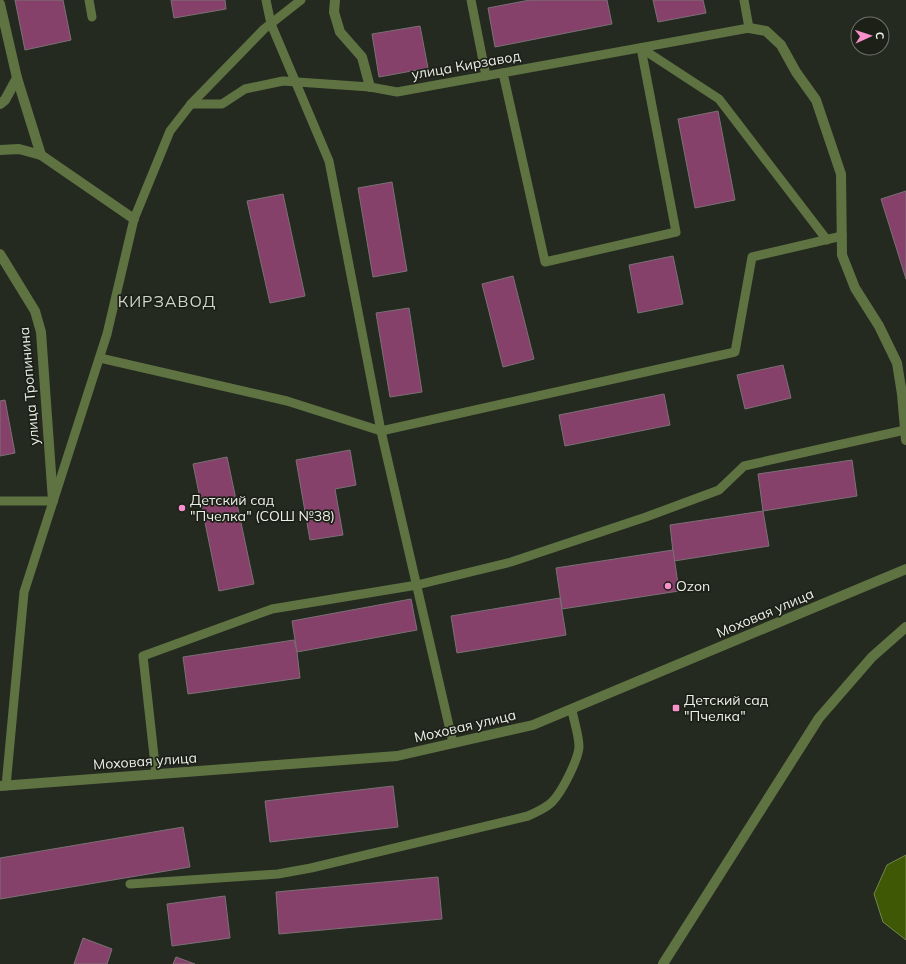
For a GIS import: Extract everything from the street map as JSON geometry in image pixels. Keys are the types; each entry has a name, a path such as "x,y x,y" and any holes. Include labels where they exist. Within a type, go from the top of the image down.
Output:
{"street":[{"path":"335,0 334,12 340,32 362,57 370,87"},
{"path":"0,4 17,78 41,155"},
{"path":"749,28 766,31 781,45 796,72 816,100 840,174 842,256 855,288 879,326 897,363 906,435"},
{"path":"0,104 5,100 17,78"},
{"path":"0,150 19,149 41,155 134,219"},
{"name":"улица Тропинина","path":"0,254 34,311 41,332 53,501"},
{"name":"Моховая улица","path":"3,786 397,756 533,725 572,710 906,569"},
{"path":"663,964 819,718 872,657 906,627"}],"lane":[{"path":"89,0 92,17"},
{"path":"266,0 271,24 329,161 381,431 453,743"},
{"path":"3,786 24,592 100,358 134,219 170,131 191,104 264,29 301,0"},
{"path":"471,0 486,76"},
{"path":"744,0 749,28"},
{"name":"улица Кирзавод","path":"191,104 222,104 245,89 283,81 370,87 397,92 749,28"},
{"path":"503,73 545,262 676,232 641,48"},
{"path":"641,48 719,99 827,240"},
{"path":"100,358 287,401 381,431 735,352 752,257 842,236"},
{"path":"156,774 143,656 272,609 417,585 511,562 705,496 719,490 744,466 906,435"},
{"path":"0,501 53,501"},
{"path":"130,884 278,874 311,868 528,816 541,810 552,802 558,795 577,756 579,747 578,736 572,710"}],"shaded area":[{"path":"906,855 906,940 883,922 874,894 887,865"}],"building":[{"path":"15,0 63,0 71,40 25,50"},
{"path":"171,0 225,0 226,9 174,18"},
{"path":"530,0 607,0 612,24 495,47 488,8"},
{"path":"653,0 703,0 706,13 658,22"},
{"path":"420,26 428,68 379,77 372,34"},
{"path":"718,111 735,200 695,208 678,119"},
{"path":"392,182 407,271 373,277 358,188"},
{"path":"906,191 906,279 881,199"},
{"path":"283,194 305,296 270,303 247,201"},
{"path":"673,256 683,304 638,313 629,265"},
{"path":"513,276 534,359 503,367 482,284"},
{"path":"409,308 422,392 390,397 376,313"},
{"path":"783,365 791,398 745,409 737,375"},
{"path":"664,394 670,425 565,446 559,415"},
{"path":"5,400 15,453 0,456 0,401"},
{"path":"350,450 356,485 335,489 343,535 310,540 296,460"},
{"path":"227,457 254,584 219,591 193,464"},
{"path":"852,460 857,496 763,511 758,474"},
{"path":"763,511 769,546 674,561 670,525"},
{"path":"673,550 679,591 562,609 556,568"},
{"path":"560,598 566,635 457,653 451,616"},
{"path":"411,599 417,630 297,652 292,621"},
{"path":"294,640 300,678 188,694 183,657"},
{"path":"393,786 398,827 270,842 265,801"},
{"path":"183,827 190,867 0,899 0,858"},
{"path":"438,877 442,919 279,934 276,892"},
{"path":"225,896 230,938 172,946 167,904"},
{"path":"83,938 112,949 107,964 74,964"},
{"path":"176,957 195,964 173,964"}],"place":[{"name":"Детский сад \"Пчелка\" (СОШ №38)","path":"182,508"},
{"name":"Ozon","path":"668,586"},
{"name":"Детский сад \"Пчелка\"","path":"676,708"}],"district":[{"name":"КИРЗАВОД","path":"167,301"}]}
